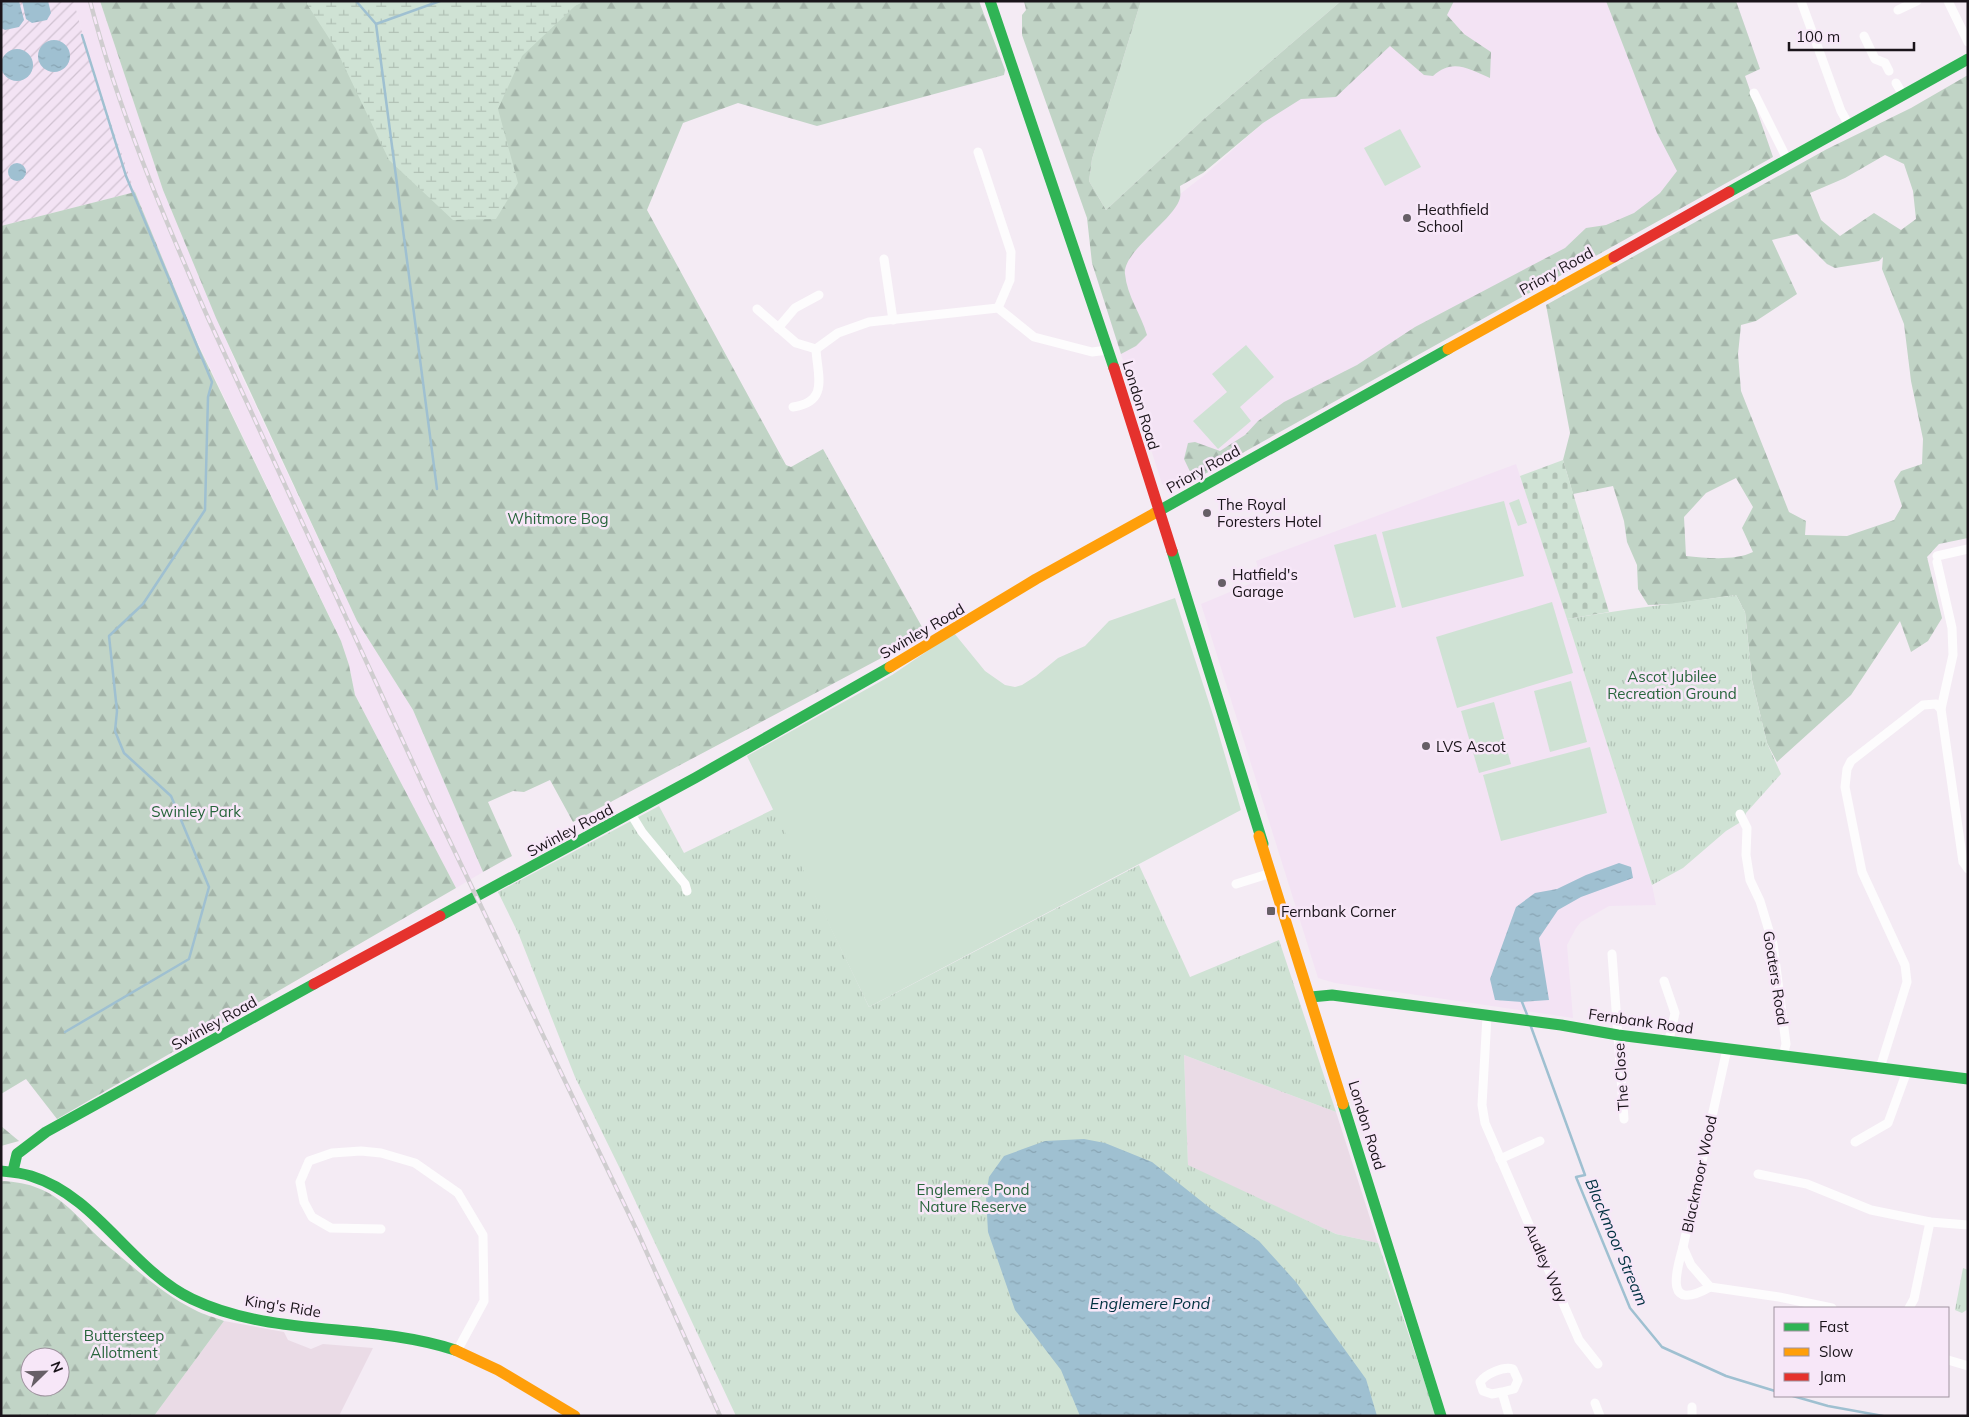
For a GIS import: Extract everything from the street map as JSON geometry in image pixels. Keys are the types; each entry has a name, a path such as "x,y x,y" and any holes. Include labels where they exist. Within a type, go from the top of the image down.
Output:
{"main road":[{"name":"London Road","path":"990,1 1108,350 1257,820 1271,873 1441,1416"},
{"name":"Priory Road","path":"1159,511 1968,59"},
{"name":"Swinley Road","path":"7,1171 17,1154 46,1132 487,890 631,814 1159,511"},
{"name":"Fernbank Road","path":"1311,997 1332,995 1561,1025 1618,1035 1968,1079"},
{"name":"King's Ride","path":"7,1171 47,1182 67,1194 164,1281 190,1298 215,1308 281,1324 415,1339 457,1351 486,1364 575,1416"}],"street":[{"path":"1802,1 1841,111 1849,125"},
{"path":"1898,10 1916,1"},
{"path":"1948,1 1968,42"},
{"path":"1864,36 1875,59 1884,63 1889,71"},
{"path":"1896,83 1903,95"},
{"path":"1754,93 1787,159"},
{"path":"978,152 1011,252 1010,280 998,308"},
{"path":"884,259 893,320"},
{"path":"778,328 795,308 819,295"},
{"path":"816,349 838,333 855,325 998,308 1034,336 1092,352 1108,350"},
{"path":"758,309 796,343 816,349"},
{"path":"793,407 804,405 819,390 821,376 816,349"},
{"path":"1968,549 1937,559 1952,628 1952,655 1941,709 1963,862 1968,869"},
{"path":"1880,1068 1907,982 1905,964 1862,872 1845,787 1847,769 1851,760 1923,705 1936,704 1941,709"},
{"path":"631,814 642,832 650,839 685,884 687,891"},
{"name":"Goaters Road","path":"1740,814 1747,828 1746,855 1750,880 1760,901 1773,944 1786,1044 1783,1056"},
{"path":"1236,884 1271,873"},
{"name":"The Close","path":"1612,954 1624,1119"},
{"path":"1664,981 1675,1013 1669,1040"},
{"name":"Audley Way","path":"1487,1016 1482,1111 1485,1123 1579,1340 1598,1364"},
{"name":"Blackmoor Wood","path":"1710,1287 1691,1265 1683,1247 1727,1049"},
{"path":"1855,1142 1888,1123 1907,1070"},
{"path":"1500,1159 1540,1141"},
{"path":"381,1229 331,1228 312,1217 304,1202 300,1182 309,1161 332,1153 361,1151 389,1155 415,1162 458,1193 483,1235 484,1301 457,1351"},
{"path":"1758,1174 1807,1184 1871,1210 1930,1222 1968,1225"},
{"path":"1910,1307 1914,1299 1930,1222"},
{"path":"1683,1247 1675,1276 1676,1288 1681,1292 1692,1294 1710,1287 1779,1297 1827,1307"},
{"path":"1949,1360 1968,1366"},
{"path":"1502,1392 1509,1416"},
{"path":"1595,1403 1600,1416"}],"shaded area":[{"path":"1,1 74,1 89,58 135,192 1,226"},
{"path":"74,1 100,1 163,190 241,375 357,621 413,710 483,872 456,888 355,695 349,665 339,636 176,297 135,192 89,58"},
{"name":"Heathfield School","path":"1399,1 1736,1 1760,69 1745,76 1773,157 1177,489 1162,484 1092,263 1207,173"},
{"name":"LVS Ascot","path":"1516,464 1652,885 1656,905 1609,906 1581,922 1576,928 1567,945 1573,1018 1335,983 1318,978 1201,604 1261,579 1256,561"},
{"path":"1184,1055 1336,1112 1378,1243 1336,1234 1188,1166"},
{"path":"224,1321 284,1332 288,1340 311,1349 323,1344 373,1348 339,1416 154,1416"}],"green space":[{"name":"Whitmore Bog","path":"100,1 979,1 1005,70 1004,75 817,126 738,103 683,123 647,210 786,465 791,467 823,449 922,627 902,647 573,822 550,780 524,792 513,791 488,802 512,856 483,872 413,710 357,621 216,318 163,190"},
{"path":"305,1 585,1 575,6 522,56 498,109 518,183 496,219 453,220 389,160 336,49"},
{"path":"1024,1 1141,1 1092,159 1089,181 1106,210 1205,118 1341,1 1454,1 1447,15 1464,34 1491,52 1490,78 1468,69 1454,66 1447,67 1433,76 1424,75 1390,46 1336,97 1301,99 1263,123 1203,173 1180,186 1180,198 1176,206 1140,246 1126,265 1126,282 1147,335 1136,346 1121,354 1092,263 1087,218 1022,35 1022,15 1026,10"},
{"path":"1141,1 1341,1 1205,118 1106,210 1089,181 1092,159"},
{"path":"1606,1 1736,1 1760,69 1745,76 1773,157 1194,480 1184,459 1188,443 1195,442 1220,451 1245,435 1258,421 1284,402 1357,365 1415,327 1565,248 1586,228 1606,225 1634,213 1660,193 1677,171 1657,133"},
{"path":"1968,75 1968,538 1939,544 1927,557 1942,618 1928,641 1911,652 1900,621 1851,695 1777,762 1767,743 1752,680 1745,612 1736,595 1674,604 1648,605 1638,589 1637,565 1627,542 1624,521 1613,486 1573,494 1563,460 1570,433 1546,305 1827,149 1911,108","holes":["1885,155 1904,164 1913,191 1916,219 1901,230 1874,213 1840,236 1821,220 1810,193 1845,178","1797,234 1827,264 1835,268 1879,261 1883,257 1882,269 1904,324 1911,381 1923,439 1922,464 1901,471 1894,481 1902,506 1894,520 1847,536 1805,535 1806,521 1789,512 1741,391 1738,354 1741,325 1756,321 1797,294 1772,240","1736,478 1753,507 1742,528 1753,552 1729,558 1686,556 1684,517 1706,493"]},
{"path":"1400,129 1421,167 1385,186 1364,148"},
{"name":"Swinley Park","path":"135,192 199,347 341,641 349,665 355,695 456,888 57,1119 26,1079 1,1094 1,226"},
{"path":"1246,345 1274,377 1240,407 1251,421 1218,449 1193,421 1227,392 1212,374"},
{"path":"1563,460 1609,612 1567,619 1520,476"},
{"path":"1519,499 1527,523 1518,526 1509,503"},
{"path":"1504,501 1524,576 1402,608 1382,532"},
{"path":"1376,534 1396,607 1354,618 1334,545"},
{"name":"Ascot Jubilee Recreation Ground","path":"1736,595 1745,612 1752,680 1767,743 1781,774 1746,813 1744,820 1726,831 1683,868 1652,885 1567,619"},
{"path":"1175,598 1214,718 1241,810 869,1007 747,756 892,675 954,633 985,671 1005,685 1015,687 1036,676 1058,658 1085,646 1109,621"},
{"path":"1552,602 1573,673 1457,708 1436,637"},
{"path":"1571,681 1587,742 1550,752 1534,691"},
{"path":"1494,702 1511,764 1479,773 1461,711"},
{"path":"1590,747 1607,813 1501,841 1483,775"},
{"name":"Englemere Pond Nature Reserve","path":"659,806 684,853 774,809 869,1007 1139,865 1190,977 1279,940 1336,1112 1184,1055 1188,1165 1336,1234 1378,1243 1436,1416 736,1416 575,1077 519,935 498,892"},
{"path":"1,1126 19,1141 1,1146"},
{"name":"Buttersteep Allotment","path":"1,1181 21,1183 53,1195 65,1204 100,1239 163,1291 198,1312 224,1321 154,1416 1,1416"},
{"path":"1963,1268 1968,1270 1968,1309 1962,1313 1955,1310"}],"water":[{"path":"1,1 19,1 24,20 19,27 5,30 1,28"},
{"path":"22,1 48,1 51,13 47,20 32,23 26,19"},
{"path":"54,40 66,44 70,56 66,68 54,72 42,68 38,56 42,44"},
{"path":"17,49 29,53 33,65 29,77 17,81 5,77 1,65 5,53"},
{"path":"17,163 23,166 26,172 23,178 17,181 11,178 8,172 11,166"},
{"path":"1619,863 1631,867 1633,878 1581,897 1558,910 1539,938 1549,1000 1522,1002 1495,1000 1490,979 1516,907 1535,893 1557,889 1586,875"},
{"name":"Englemere Pond","path":"1084,1139 1105,1143 1152,1162 1210,1208 1259,1241 1296,1282 1366,1379 1377,1416 1080,1416 1061,1370 1015,1310 988,1232 986,1196 989,1177 1004,1156 1045,1141"}],"waterway":[{"path":"356,1 376,24 437,489"},
{"path":"376,24 440,1"},
{"path":"65,1032 189,959 209,887 171,796 124,753 115,731 117,711 109,636 143,604 205,510 208,397 212,382 126,176 82,35"},
{"name":"Blackmoor Stream","path":"1522,1002 1528,1017"},
{"name":"Blackmoor Stream","path":"1530,1024 1585,1175 1576,1177 1630,1308 1662,1347 1726,1376 1774,1391"},
{"name":"Blackmoor Stream","path":"1796,1397 1828,1406 1883,1416"}],"railway":[{"path":"90,1 101,42 128,122 158,201 208,318 431,802 638,1233 720,1416"}],"traffic: fast":[{"path":"990,1 1114,368"},
{"path":"1729,192 1968,59"},
{"path":"1155,513 1448,349"},
{"path":"1172,551 1263,844"},
{"path":"440,916 695,778 890,667"},
{"path":"13,1171 17,1154 46,1132 314,984"},
{"path":"1311,997 1332,995 1561,1025 1618,1035 1968,1079"},
{"path":"1343,1104 1441,1416"},
{"path":"1,1171 31,1176 55,1186 76,1200 150,1270 170,1286 192,1299 223,1311 255,1319 288,1325 423,1341 455,1350"}],"traffic: slow":[{"path":"1448,349 1614,257"},
{"path":"890,667 1036,579 1155,513"},
{"path":"1259,836 1343,1104"},
{"path":"455,1350 498,1370 575,1416"}],"traffic: jam":[{"path":"1614,257 1729,192"},
{"path":"1114,368 1172,551"},
{"path":"314,984 440,916"}],"place":[{"name":"Heathfield School","path":"1407,218"},
{"name":"The Royal Foresters Hotel","path":"1207,513"},
{"name":"Hatfield's Garage","path":"1222,583"},
{"name":"LVS Ascot","path":"1426,746"},
{"name":"Fernbank Corner","path":"1271,911"}]}
